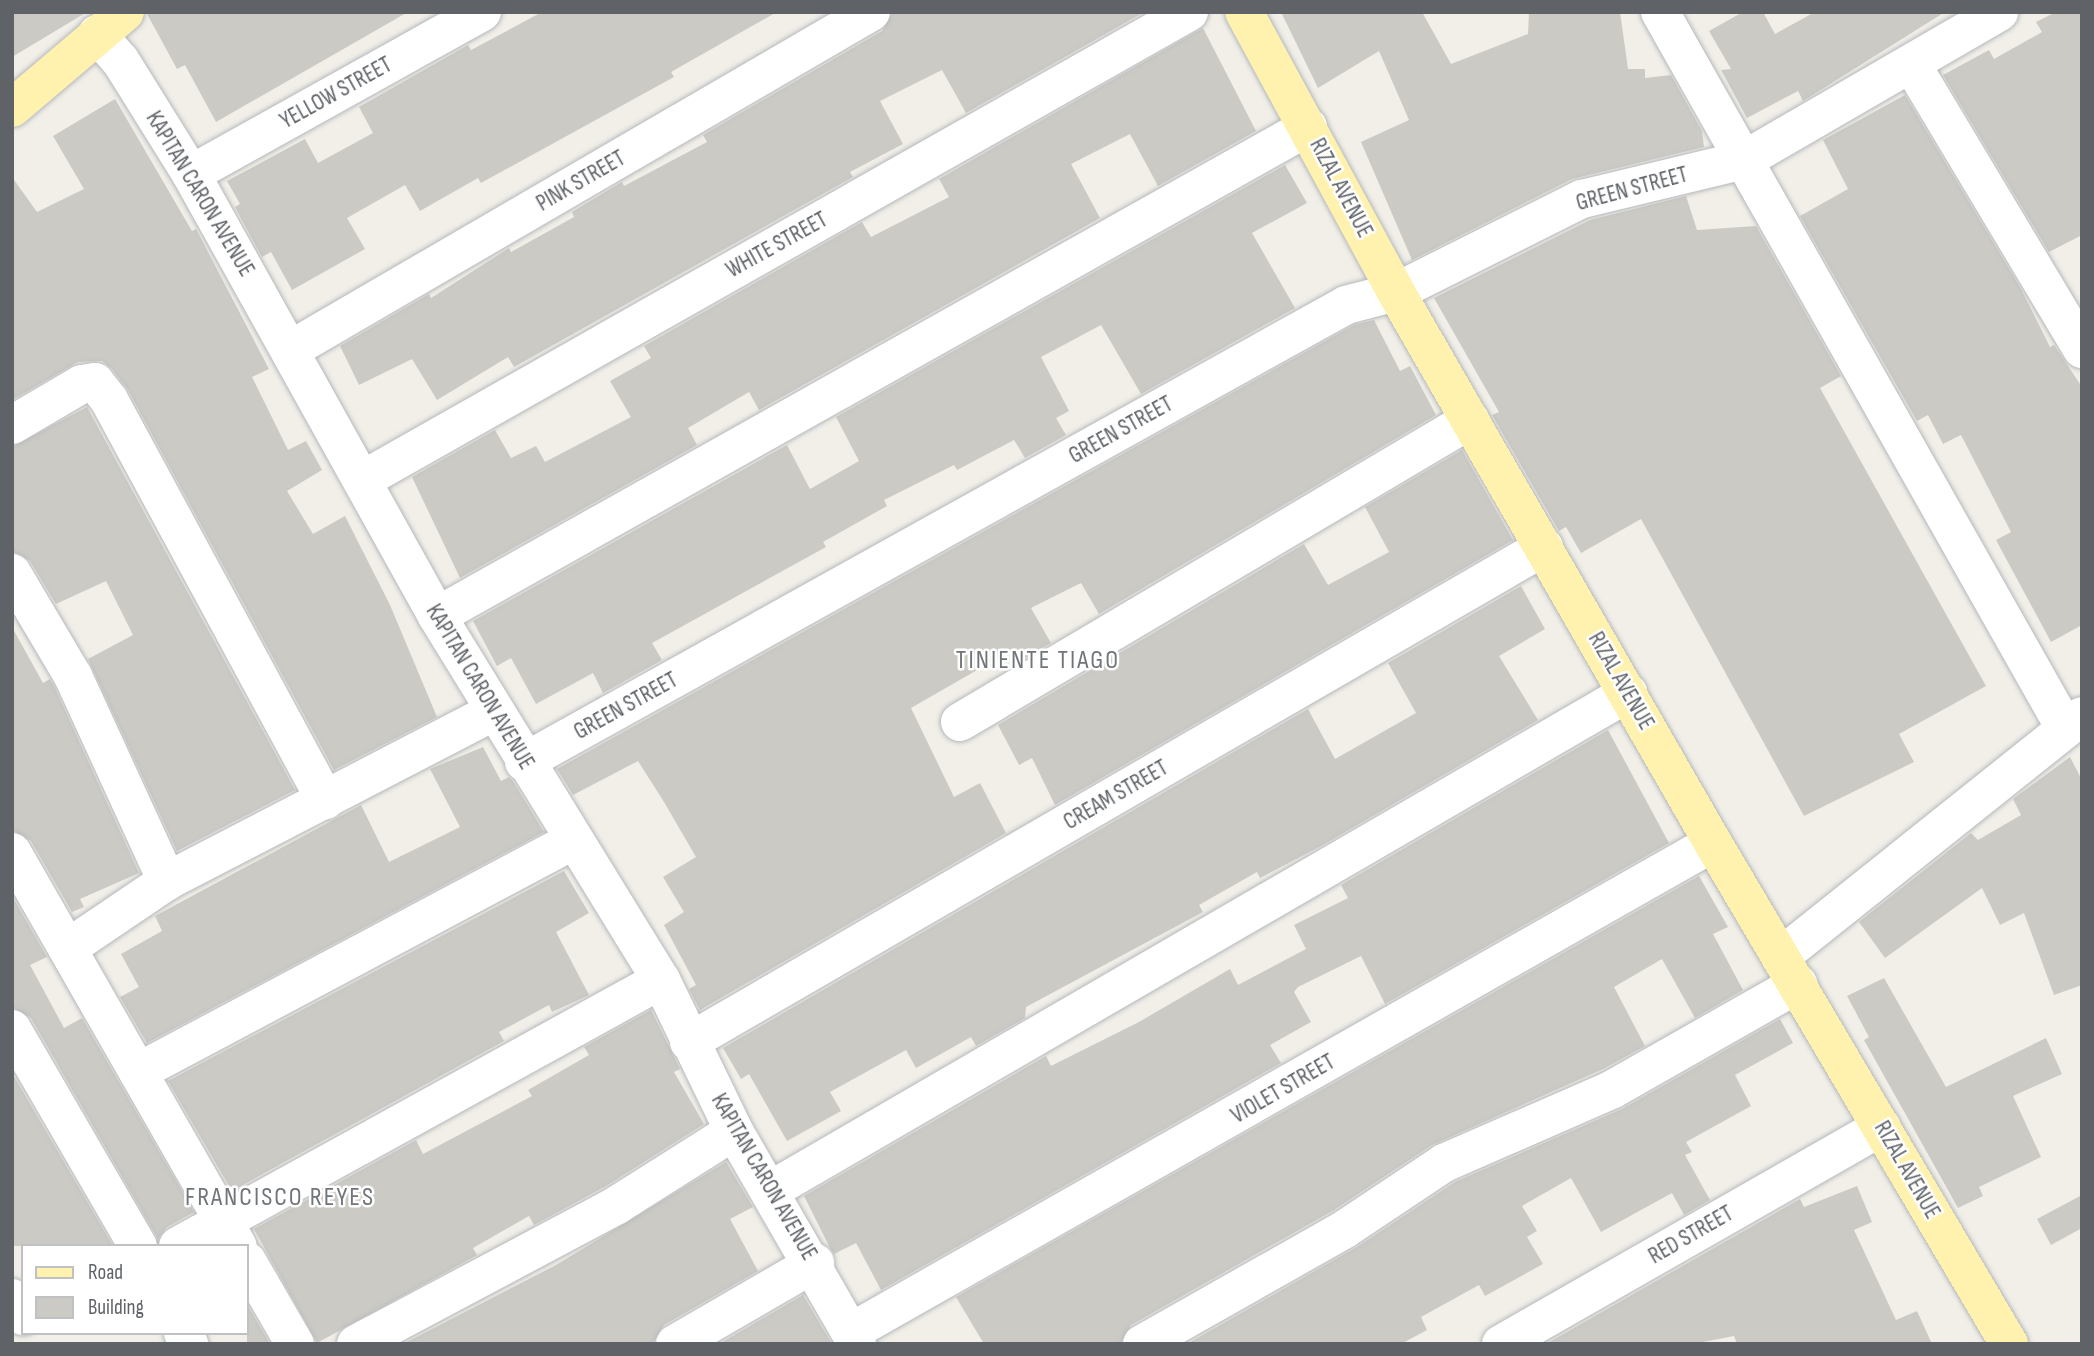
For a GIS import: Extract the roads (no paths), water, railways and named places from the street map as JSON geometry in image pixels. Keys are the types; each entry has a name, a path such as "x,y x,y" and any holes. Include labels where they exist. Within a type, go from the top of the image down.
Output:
{"main road":[{"name":"RIZAL AVENUE","path":"1244,12 1396,292 1713,843 2009,1344"},
{"path":"12,108 111,23"}],"street":[{"name":"YELLOW STREET","path":"191,174 482,12"},
{"name":"PINK STREET","path":"290,350 871,12"},
{"name":"WHITE STREET","path":"364,479 1189,12"},
{"path":"1142,1344 1345,1230 1444,1163 1613,1089 1789,971 2073,722 1660,12"},
{"name":"GREEN STREET","path":"524,762 1346,305 1396,292 1582,199 1744,160 2000,12"},
{"name":"KAPITAN CARON AVENUE","path":"111,23 120,60 191,174 364,479 437,616 524,762 661,980 734,1131 815,1263 854,1338"},
{"path":"1912,65 2082,349"},
{"path":"437,616 1308,127"},
{"path":"12,425 82,384 95,382 109,400 325,800"},
{"path":"960,722 1470,420"},
{"name":"CREAM STREET","path":"689,1042 1544,547"},
{"path":"12,573 73,676 167,881"},
{"path":"771,1190 1628,693"},
{"path":"68,948 167,881 495,711"},
{"path":"138,1072 573,841"},
{"name":"VIOLET STREET","path":"854,1338 1713,843"},
{"path":"12,852 230,1233"},
{"path":"186,1244 230,1233 661,980"},
{"path":"12,1029 137,1244"},
{"name":"RED STREET","path":"1501,1344 1882,1126"},
{"path":"356,1344 617,1205 734,1131"},
{"path":"248,1263 295,1344"},
{"path":"675,1344 815,1263"}],"district":[{"name":"TINIENTE TIAGO","path":"1038,661"},
{"name":"FRANCISCO REYES","path":"280,1198"}]}
